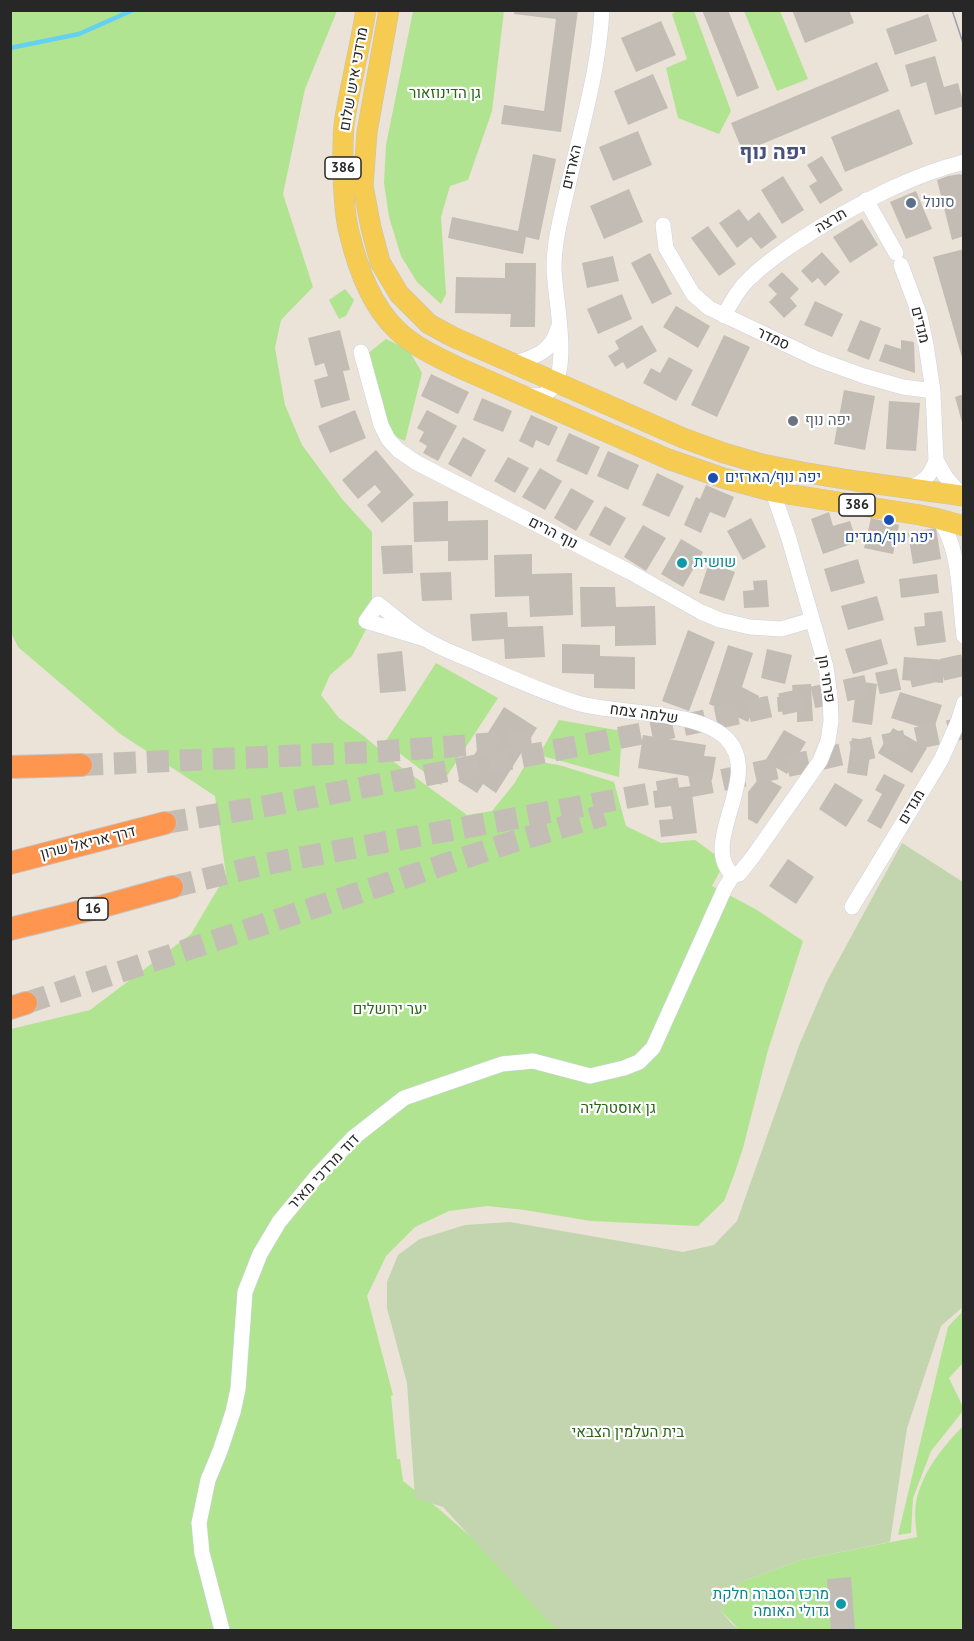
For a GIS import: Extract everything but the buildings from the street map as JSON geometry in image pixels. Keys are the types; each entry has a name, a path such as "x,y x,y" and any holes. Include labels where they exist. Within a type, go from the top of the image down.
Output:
{"highway":[{"path":"10,767 81,765"},
{"name":"דרך אריאל שרון","path":"12,862 165,823"},
{"name":"16","path":"12,929 172,887"}],"main road":[{"name":"מרדכי איש שלום","path":"366,10 344,120 343,158 348,230 369,291 396,330 429,352 462,369 526,395"},
{"name":"מרדכי איש שלום","path":"389,10 368,132 363,186 380,262 399,294 429,324 453,337 514,363"},
{"name":"386","path":"514,363 693,441 762,464 856,482 962,496"},
{"name":"386","path":"526,395 668,459 723,478 775,492 939,519 963,526"}],"street":[{"name":"הארזים","path":"556,382 561,359 561,340 554,269 555,254 560,219 594,76 602,10"},
{"name":"תרצה","path":"724,316 740,289 783,251 869,205 900,183 963,162"},
{"name":"מגדים","path":"869,205 898,259 920,316 933,391 936,460"},
{"name":"סמדר","path":"663,225 666,248 693,294 709,308 817,359 873,379 903,387 933,391"},
{"path":"514,363 547,349 554,341 559,325"},
{"name":"נוף הרים","path":"361,352 381,425 388,439 398,450 417,463 720,620 750,627 781,629 812,620"},
{"path":"526,395 535,397 549,392 556,382"},
{"path":"908,488 927,478 936,460"},
{"path":"936,460 945,476 962,496"},
{"path":"775,492 783,483 802,472"},
{"name":"פרחי חן","path":"733,875 739,874 752,858 820,761 828,741 831,721 826,667 789,539 776,504 775,492"},
{"path":"939,519 952,541 963,636"},
{"path":"956,562 963,547"},
{"name":"שלמה צמח","path":"425,639 557,697 611,710 664,715 716,730 735,750 739,781 729,813 722,852 725,866 733,875"},
{"name":"מגדים","path":"852,907 941,760 958,722 963,703"},
{"name":"דוד מרדכי מאיר","path":"222,1630 202,1553 199,1523 208,1480 223,1441 238,1389 245,1292 260,1254 279,1222 316,1176 353,1138 404,1098 502,1064 533,1061 590,1076 639,1062 653,1048 733,875"}],"green space":[{"path":"679,10 694,11 731,111 719,134 678,118 666,68 687,59 672,14"},
{"name":"יער ירושלים","path":"11,11 337,11 305,89 283,194 313,287 281,320 275,348 285,405 302,445 342,499 372,532 372,618 352,656 330,675 321,695 339,718 394,762 467,815 492,811 514,784 524,767 534,761 559,765 614,782 626,826 661,843 695,840 725,862 712,886 757,910 803,941 768,1050 734,1175 724,1201 698,1226 591,1221 487,1206 449,1211 415,1227 386,1256 367,1296 393,1395 391,1396 397,1459 400,1459 403,1481 472,1538 559,1630 11,1630 11,1029 90,1010 191,934 226,875 215,796 119,733 18,647 11,632"},
{"name":"גן הדינוזאור","path":"413,11 504,11 492,111 468,180 450,186 441,217 446,294 441,304 417,282 401,256 389,217 384,183 386,145"},
{"path":"744,11 780,11 808,79 777,91"},
{"path":"345,289 354,300 346,316 339,319 329,300"},
{"path":"386,339 409,350 422,373 405,441 396,437 387,423 367,354"},
{"path":"436,663 498,698 441,785 385,742"},
{"path":"559,720 622,731 619,777 539,755"},
{"name":"בית העלמין הצבאי","path":"902,843 963,882 964,1306 941,1326 907,1428 890,1542 801,1560 741,1582 721,1611 732,1624 741,1630 556,1630 443,1507 415,1498 407,1383 387,1308 387,1282 398,1255 420,1239 465,1225 510,1222 683,1252 714,1245 737,1221 800,1043 827,981"},
{"path":"963,1298 963,1363 949,1378 963,1411 931,1451 913,1498 911,1533 898,1535 948,1327 961,1313"},
{"path":"963,1426 963,1630 740,1630 721,1611 741,1582 801,1560 917,1537 915,1507 923,1481 940,1452"}],"waterway":[{"path":"10,48 79,34 133,10"}],"tunnel":[{"path":"165,823 267,806 670,728 964,665"},
{"path":"172,887 266,864 718,781 964,728"},
{"path":"81,765 373,752 540,740"},
{"path":"26,1003 509,843 604,815"}],"tram line":[{"path":"952,10 964,46"}],"place":[{"name":"סונול","path":"911,203"},
{"name":"יפה נוף","path":"793,421"},
{"name":"יפה נוף/הארזים","path":"713,478"},
{"name":"יפה נוף/מגדים","path":"889,520"},
{"name":"שושית","path":"682,563"},
{"name":"מרכז הסברה חלקת גדולי האומה","path":"841,1604"}],"district":[{"name":"יפה נוף","path":"773,153"}],"park label":[{"name":"גן אוסטרליה","path":"618,1109"}]}
